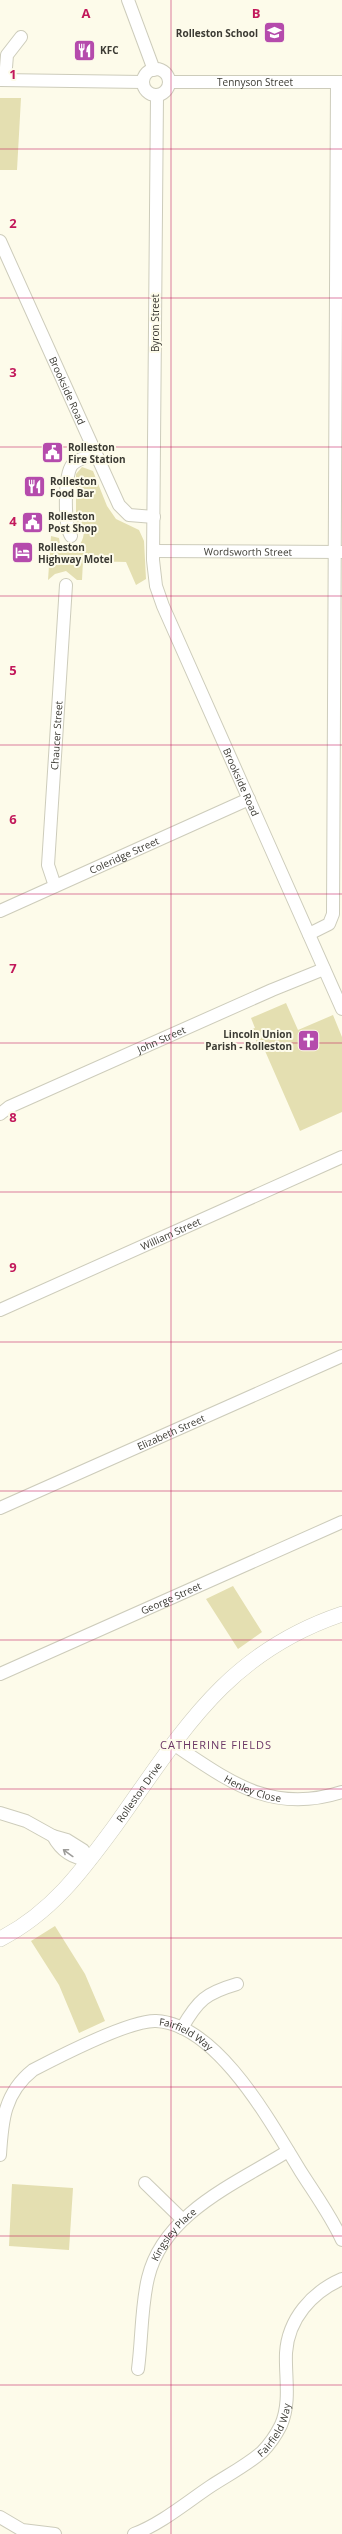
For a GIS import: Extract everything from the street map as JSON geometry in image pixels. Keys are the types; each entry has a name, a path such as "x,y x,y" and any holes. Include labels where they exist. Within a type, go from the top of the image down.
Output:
{"main road":[{"name":"Rolleston Drive","path":"0,1939 25,1924 52,1903 90,1860 204,1703 249,1662 300,1631 342,1614"}],"street":[{"path":"128,0 154,70"},
{"path":"21,37 7,55 3,80 143,82"},
{"path":"154,70 166,74 169,82 167,89 157,95 149,93 143,82 146,74 154,70"},
{"name":"Tennyson Street","path":"169,82 340,82"},
{"path":"309,934 331,922 333,914 338,552 340,82"},
{"name":"Byron Street","path":"154,551 157,95"},
{"name":"Brookside Road","path":"0,241 94,453 121,508 133,516 154,518"},
{"path":"71,536 66,524 68,472 74,463 94,453"},
{"name":"Wordsworth Street","path":"154,551 338,552"},
{"name":"Brookside Road","path":"154,551 154,575 160,600 342,1009"},
{"name":"Chaucer Street","path":"55,886 48,866 66,585"},
{"name":"Coleridge Street","path":"0,910 249,800"},
{"name":"John Street","path":"0,1114 9,1107 272,990 324,969"},
{"name":"William Street","path":"0,1310 342,1157"},
{"name":"Elizabeth Street","path":"0,1508 342,1356"},
{"name":"George Street","path":"0,1674 342,1522"},
{"name":"Henley Close","path":"173,1744 228,1781 263,1796 303,1800 342,1792"},
{"path":"0,1813 26,1821 53,1836 61,1837 83,1850 90,1860"},
{"path":"182,2028 200,2001 210,1994 237,1984"},
{"name":"Fairfield Way","path":"0,2155 3,2118 8,2100 22,2079 33,2070 137,2024 156,2022 182,2028 211,2049 242,2080 261,2107 342,2240"},
{"name":"Kingsley Place","path":"138,2369 148,2278 160,2248 182,2219 288,2152"},
{"path":"145,2183 182,2219"},
{"name":"Fairfield Way","path":"134,2534 152,2525 251,2460 270,2443 281,2424 285,2410 286,2352 293,2325 310,2300 322,2290 342,2279"},
{"path":"0,2517 22,2530 55,2534"}],"shaded area":[{"path":"0,98 21,98 17,170 0,170"},
{"path":"82,467 93,471 107,506 116,519 139,530 144,541 146,579 136,585 126,562 83,561 82,580 77,580 66,571 55,574 48,580 51,536 59,538 60,544 65,547 73,548 80,544 84,536 84,530 76,525 76,474"},
{"path":"286,1003 298,1030 333,1015 342,1037 342,1112 300,1131 262,1044 258,1045 251,1029 255,1028 251,1018"},
{"path":"233,1586 262,1632 238,1649 206,1599"},
{"path":"55,1926 85,1974 105,2021 79,2033 59,1985 31,1941"},
{"path":"12,2184 73,2188 69,2250 9,2246"}],"place":[{"name":"Rolleston School","path":"274,33"},
{"name":"KFC","path":"85,50"},
{"name":"Rolleston Fire Station","path":"53,453"},
{"name":"Rolleston Food Bar","path":"34,487"},
{"name":"Rolleston Post Shop","path":"32,522"},
{"name":"Rolleston Highway Motel","path":"23,553"},
{"name":"Lincoln Union Parish - Rolleston","path":"308,1040"}],"district":[{"name":"CATHERINE FIELDS","path":"216,1744"}]}
